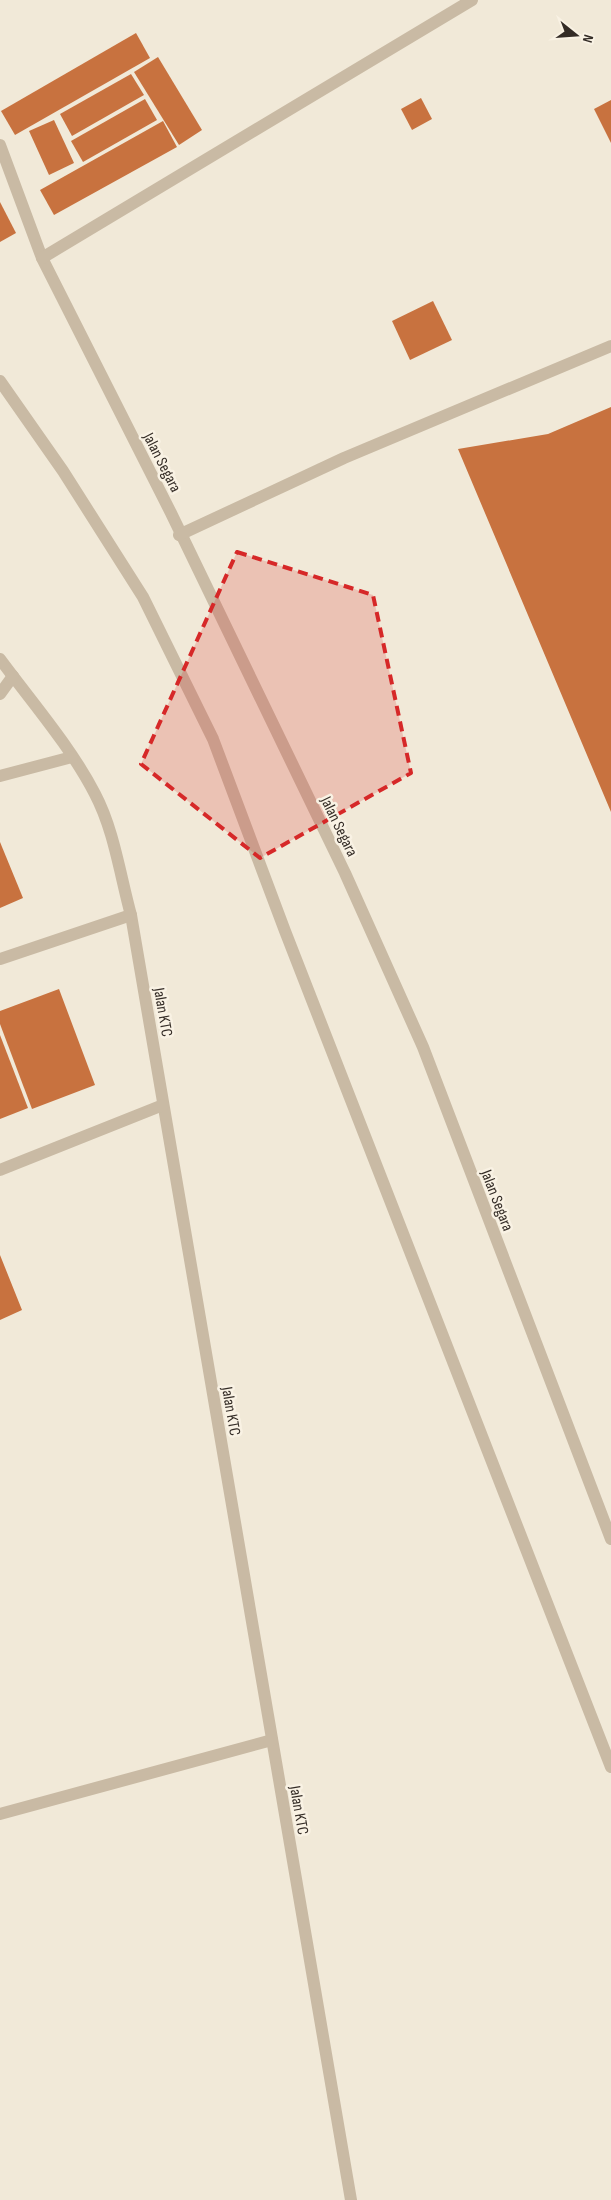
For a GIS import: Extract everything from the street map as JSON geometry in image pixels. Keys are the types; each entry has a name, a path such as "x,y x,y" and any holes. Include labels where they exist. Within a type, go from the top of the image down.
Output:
{"lane":[{"path":"42,258 472,0"},
{"name":"Jalan Segara","path":"0,145 42,258 170,513 345,873 423,1047 611,1539"},
{"path":"179,534 344,458 611,346"},
{"path":"0,381 63,471 143,597 212,739 611,1767"},
{"name":"Jalan KTC","path":"0,658 72,757 95,794 107,825 131,915 351,2200"},
{"path":"0,694 13,676"},
{"path":"0,776 72,757"},
{"path":"0,959 131,915"},
{"path":"0,1170 163,1105"},
{"path":"0,1814 272,1740"}],"highlighted area":[{"path":"237,552 373,595 411,773 260,858 141,764"}],"building":[{"path":"136,33 150,58 15,135 1,111"},
{"path":"158,57 202,130 179,145 134,72"},
{"path":"131,74 144,95 72,136 60,114"},
{"path":"421,98 432,119 412,130 401,109"},
{"path":"145,99 157,120 83,162 71,141"},
{"path":"611,100 611,143 594,109"},
{"path":"54,120 74,163 49,175 29,131"},
{"path":"163,121 177,147 54,215 40,190"},
{"path":"0,202 16,233 0,242"},
{"path":"433,301 452,340 410,360 392,321"},
{"path":"611,407 611,812 458,449 548,434"},
{"path":"0,842 23,898 0,908"},
{"path":"59,989 95,1085 32,1109 0,1024 0,1011"},
{"path":"0,1035 28,1108 0,1119"},
{"path":"0,1255 22,1310 0,1320"}]}
